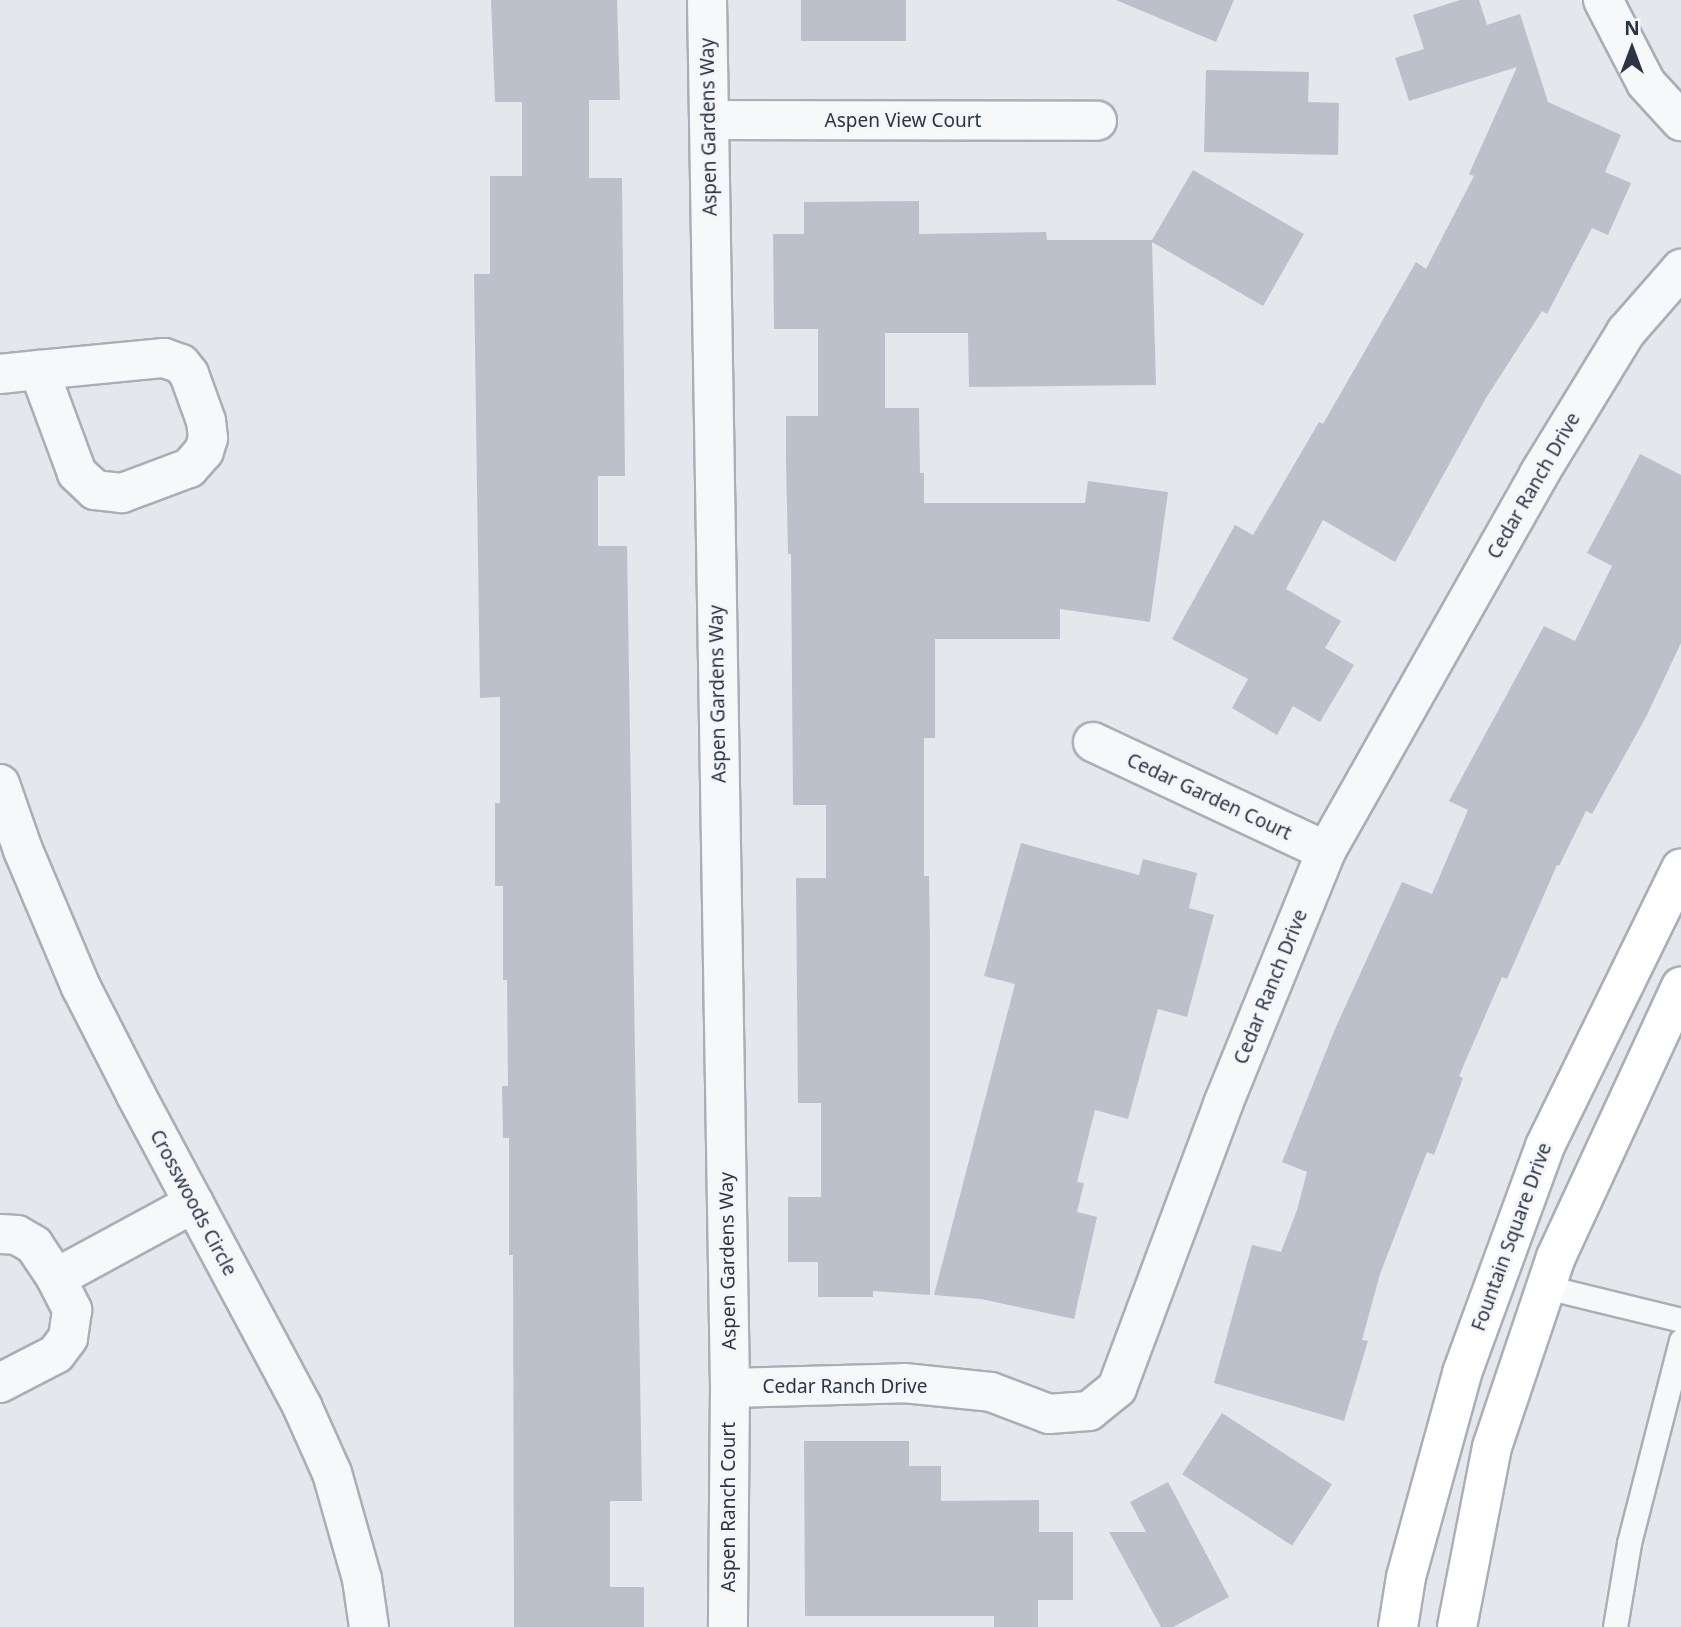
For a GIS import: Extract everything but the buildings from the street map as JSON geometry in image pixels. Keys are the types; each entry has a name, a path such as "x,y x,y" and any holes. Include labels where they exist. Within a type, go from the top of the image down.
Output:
{"street":[{"name":"Aspen Gardens Way","path":"707,0 730,1388"},
{"path":"1603,0 1646,83 1681,121"},
{"name":"Aspen View Court","path":"709,120 1097,121"},
{"name":"Cedar Ranch Drive","path":"730,1388 904,1383 991,1392 1049,1414 1089,1411 1117,1388 1223,1104 1326,851 1568,427 1626,332 1681,270"},
{"path":"0,374 39,370 164,358 181,364 190,374 206,421 208,438 204,451 189,468 122,493 95,490 77,473 39,370"},
{"name":"Cedar Garden Court","path":"1093,742 1326,851"},
{"name":"Crosswoods Circle","path":"0,783 23,850 82,987 302,1406 331,1473 362,1579 369,1627"},
{"name":"Fountain Square Drive","path":"1398,1627 1406,1577 1462,1373 1540,1159 1600,1028 1681,867"},
{"path":"1457,1627 1492,1447 1556,1257 1681,986"},
{"path":"56,1278 194,1203"},
{"path":"0,1234 17,1235 34,1245 56,1278 72,1310 68,1338 56,1354 0,1383"},
{"name":"Aspen Ranch Court","path":"728,1627 730,1388"}],"lane":[{"path":"1546,1287 1681,1320"},
{"path":"1615,1627 1629,1543 1681,1341"}]}
